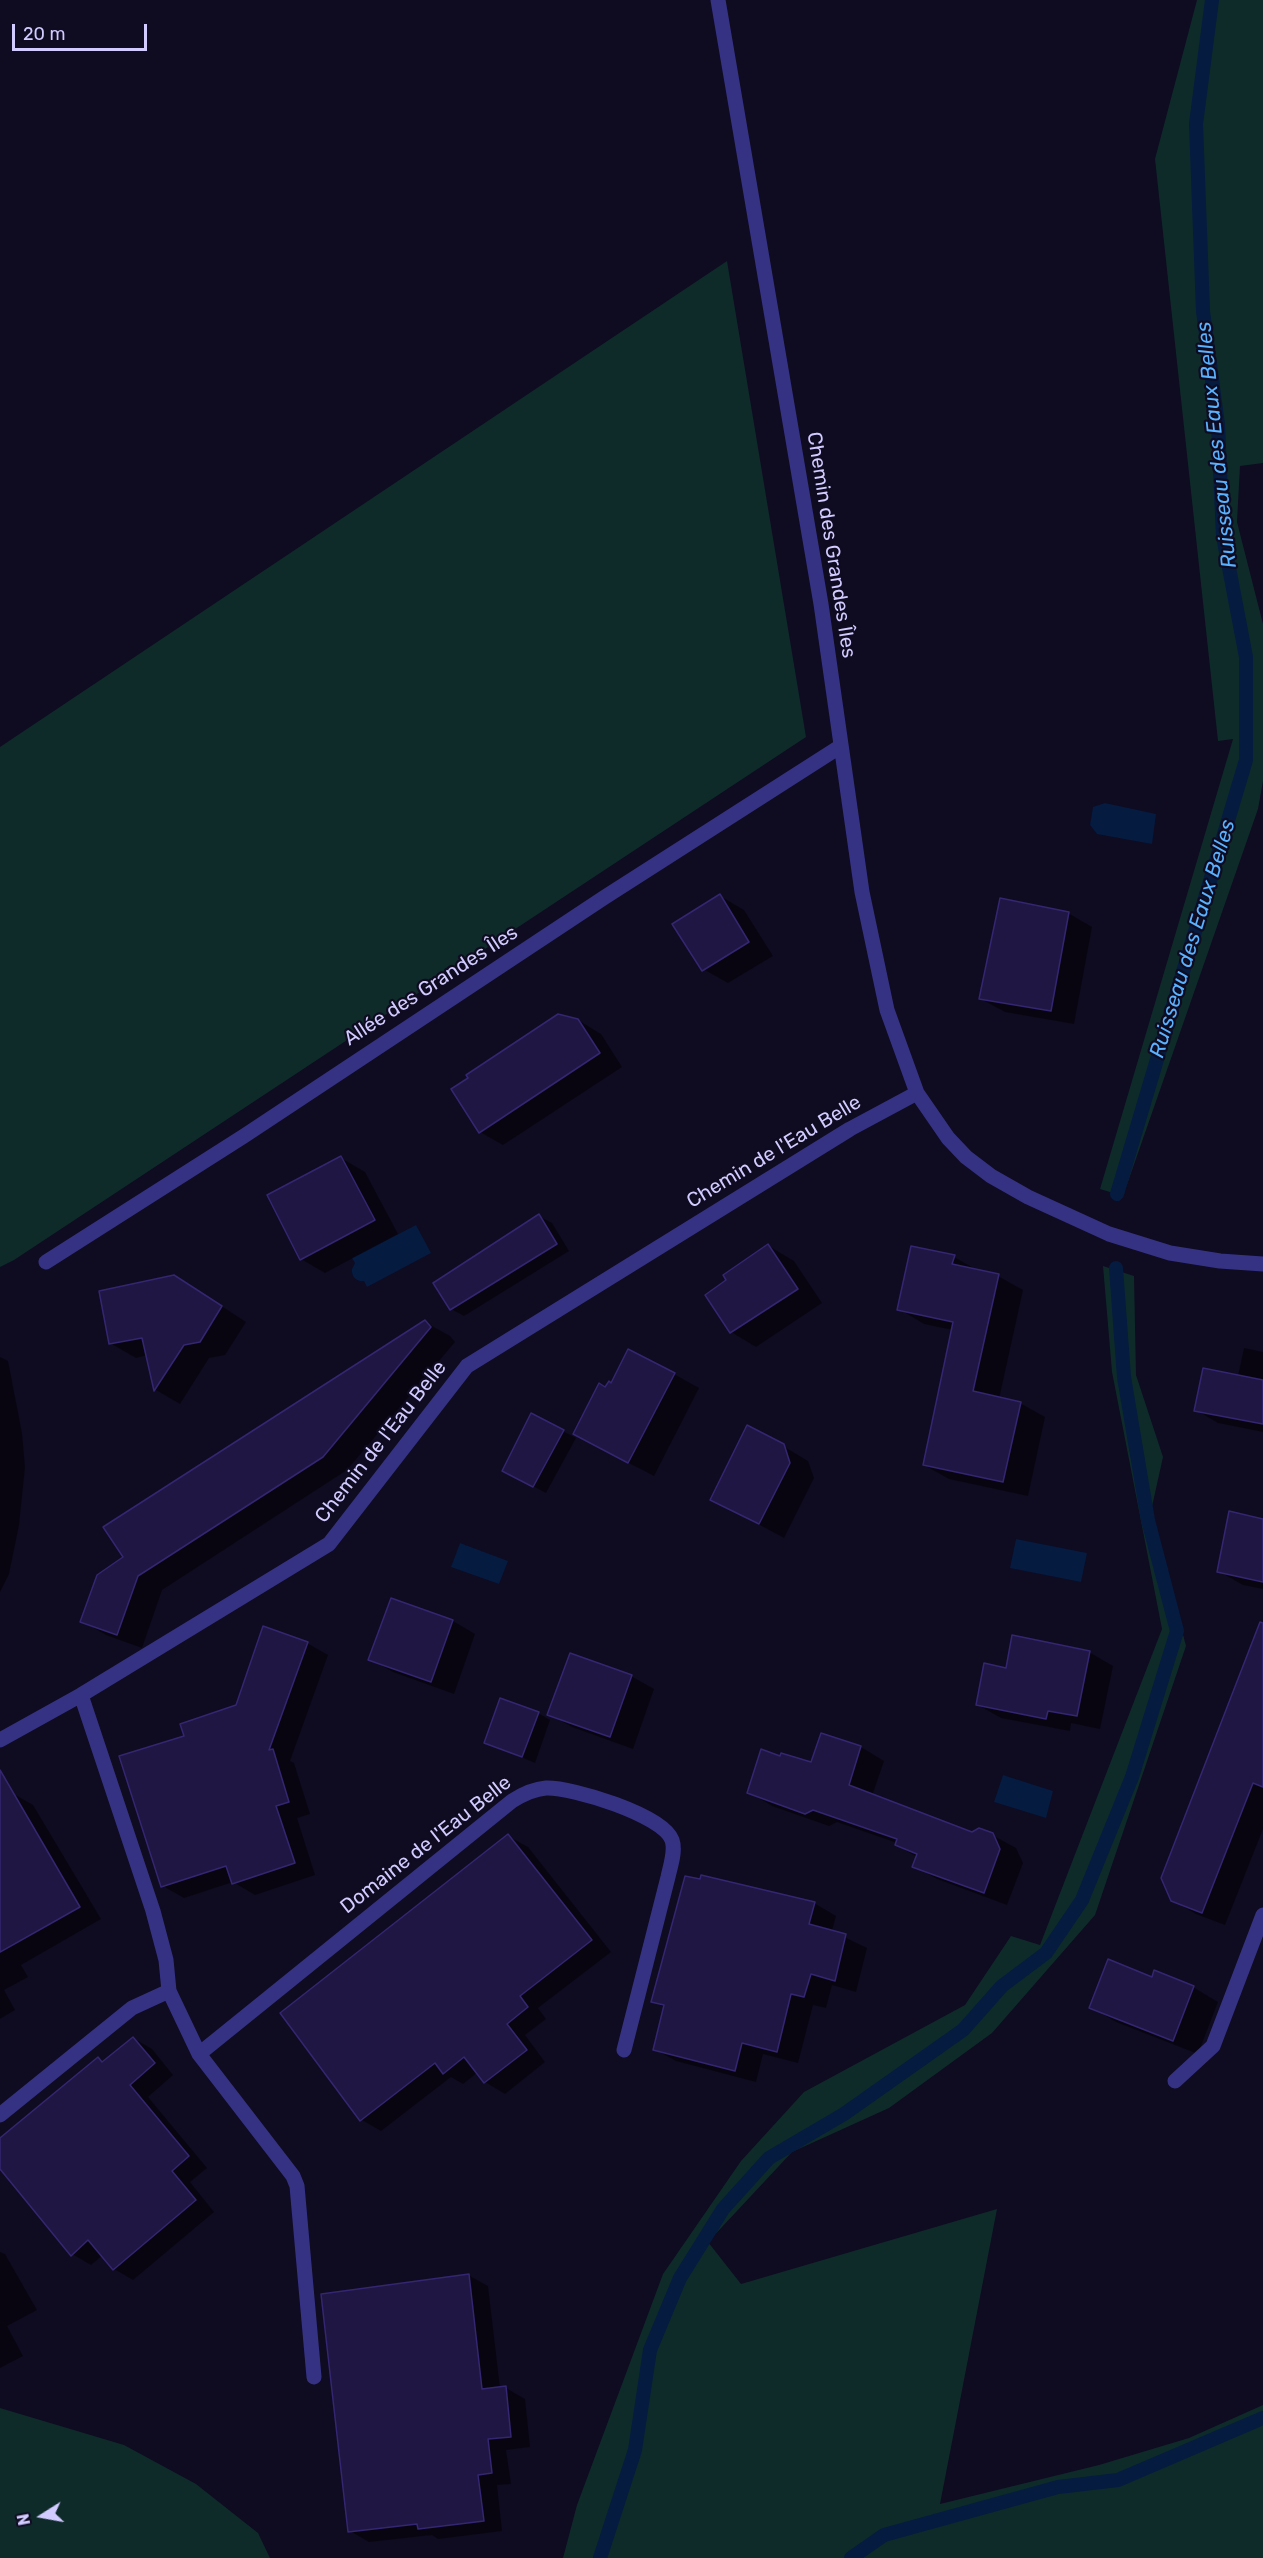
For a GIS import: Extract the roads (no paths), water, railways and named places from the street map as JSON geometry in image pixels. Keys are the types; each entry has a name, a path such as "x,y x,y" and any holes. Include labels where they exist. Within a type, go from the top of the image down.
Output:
{"street":[{"name":"Chemin des Grandes Îles","path":"718,0 821,604 862,892 887,1010 917,1093 948,1138 966,1157 992,1176 1028,1197 1109,1234 1170,1252 1220,1261 1263,1264"},
{"name":"Allée des Grandes Îles","path":"46,1262 244,1136 586,909 841,746"},
{"name":"Chemin de l'Eau Belle","path":"0,1740 81,1695 329,1544 467,1366 850,1129 917,1093"},
{"path":"81,1695 153,1911 166,1960 169,1991 199,2054 293,2176 297,2186 314,2377"},
{"name":"Domaine de l'Eau Belle","path":"199,2054 512,1801 528,1791 548,1788 582,1794 646,1817 662,1827 672,1840 673,1856 624,2050"},
{"path":"1175,2081 1213,2046 1263,1915"},
{"path":"0,2115 132,2008 169,1991"}],"water":[{"path":"1105,803 1156,814 1152,844 1097,834 1090,825 1093,807"},
{"path":"416,1225 431,1253 367,1287 364,1281 355,1278 352,1274 355,1263 352,1258"},
{"path":"1016,1539 1087,1553 1081,1582 1010,1568"},
{"path":"460,1543 508,1561 499,1584 451,1567"},
{"path":"1003,1775 1053,1791 1046,1818 994,1802"}],"waterway":[{"name":"Ruisseau des Eaux Belles","path":"1117,1194 1246,760 1246,657 1223,536 1218,425 1203,311 1196,124 1212,0"},
{"name":"Ruisseau des Eaux Belles","path":"600,2558 635,2450 650,2350 680,2278 723,2209 769,2158 844,2114 963,2030 1002,1986 1046,1953 1082,1900 1132,1777 1177,1631 1148,1520 1124,1377 1116,1268"},
{"path":"851,2558 884,2535 1058,2487 1118,2480 1263,2418"}]}
